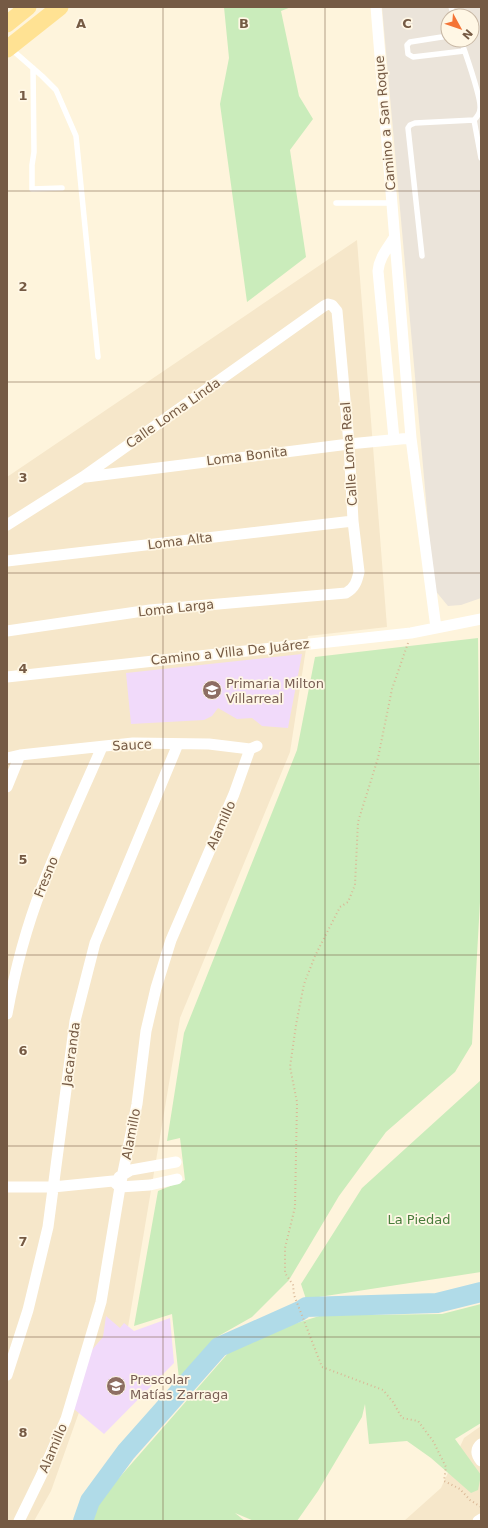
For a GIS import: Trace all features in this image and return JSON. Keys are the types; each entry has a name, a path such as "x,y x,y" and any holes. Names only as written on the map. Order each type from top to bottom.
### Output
{"main road":[{"path":"7,24 28,7"},
{"path":"8,48 60,7"}],"street":[{"name":"Camino a San Roque","path":"376,7 394,238 412,438 436,628"},
{"path":"394,238 381,258 378,271 394,439"},
{"name":"Calle Loma Linda","path":"7,525 83,477 324,306 332,305 337,311"},
{"name":"Calle Loma Real","path":"337,311 349,444 353,520 359,572 355,585 346,593"},
{"name":"Loma Bonita","path":"83,477 349,444 412,438"},
{"name":"Loma Alta","path":"7,561 353,520"},
{"name":"Loma Larga","path":"7,631 150,610 346,593"},
{"name":"Camino a Villa De Juárez","path":"7,677 411,632 481,619"},
{"name":"Sauce","path":"7,758 20,755 133,743 209,744 253,748"},
{"name":"Jacaranda","path":"7,1376 31,1295 48,1227 75,1021 95,943 178,744"},
{"name":"Fresno","path":"7,1014 24,938 41,887 102,747"},
{"name":"Alamillo","path":"19,1521 66,1419 101,1302 116,1184 123,1174 137,1104 146,1031 156,988 170,940 253,748"},
{"path":"7,787 20,755"},
{"path":"123,1174 131,1170 176,1162"},
{"path":"7,1187 116,1184 150,1185 177,1179"},
{"path":"480,1460 476,1453 481,1444"}],"lane":[{"path":"440,37 410,42 407,45 408,54 413,57 464,51"},
{"path":"8,48 33,68 56,90 76,136 98,357"},
{"path":"463,48 481,108 474,120 481,158"},
{"path":"33,68 34,152 32,165 32,189 62,188"},
{"path":"422,256 408,128 414,123 474,120"},
{"path":"336,203 392,203"}],"path":[{"path":"411,632 392,689 378,758 358,822 355,885 348,902 340,907 315,956 304,984 290,1067 297,1102 295,1208 285,1248 285,1273 293,1285 294,1294 322,1367 383,1390 393,1402 402,1418 418,1421 432,1441 446,1468 444,1481 460,1489 470,1500 481,1507"}],"shaded area":[{"path":"382,7 481,7 481,598 461,605 448,606 434,589"},
{"path":"357,240 387,627 308,636 290,752 180,1018 125,1345 93,1373 51,1491 34,1521 7,1521 7,477"},
{"name":"Primaria Milton Villarreal","path":"302,654 288,728 262,726 252,718 237,719 218,708 212,716 204,720 131,724 126,673"},
{"name":"Prescolar Matías Zarraga","path":"106,1316 120,1328 124,1323 134,1331 170,1318 174,1363 104,1434 74,1409 91,1351 103,1337"},
{"path":"481,1426 481,1521 404,1521 441,1488 464,1438"}],"green space":[{"path":"224,7 291,7 281,11 299,96 313,119 290,150 306,257 247,302 220,104 229,58"},
{"path":"478,638 481,884 472,1044 455,1072 386,1132 339,1196 289,1280 252,1317 215,1338 179,1379 172,1314 134,1326 158,1191 185,1180 180,1138 167,1141 184,1033 297,750 315,657"},
{"name":"La Piedad","path":"481,1080 481,1272 306,1299 301,1284 362,1188"},
{"path":"481,1304 481,1423 455,1439 481,1475 478,1490 471,1493 431,1458 407,1441 369,1444 365,1404 362,1417 318,1491 297,1521 254,1521 235,1513 245,1521 93,1521 98,1502 230,1351 284,1327 329,1313 363,1315 442,1314"}],"waterway":[{"path":"83,1521 90,1501 126,1452 219,1347 306,1307 437,1303 481,1292"}],"place":[{"name":"Primaria Milton Villarreal","path":"212,690"},
{"name":"Prescolar Matías Zarraga","path":"116,1386"}]}
